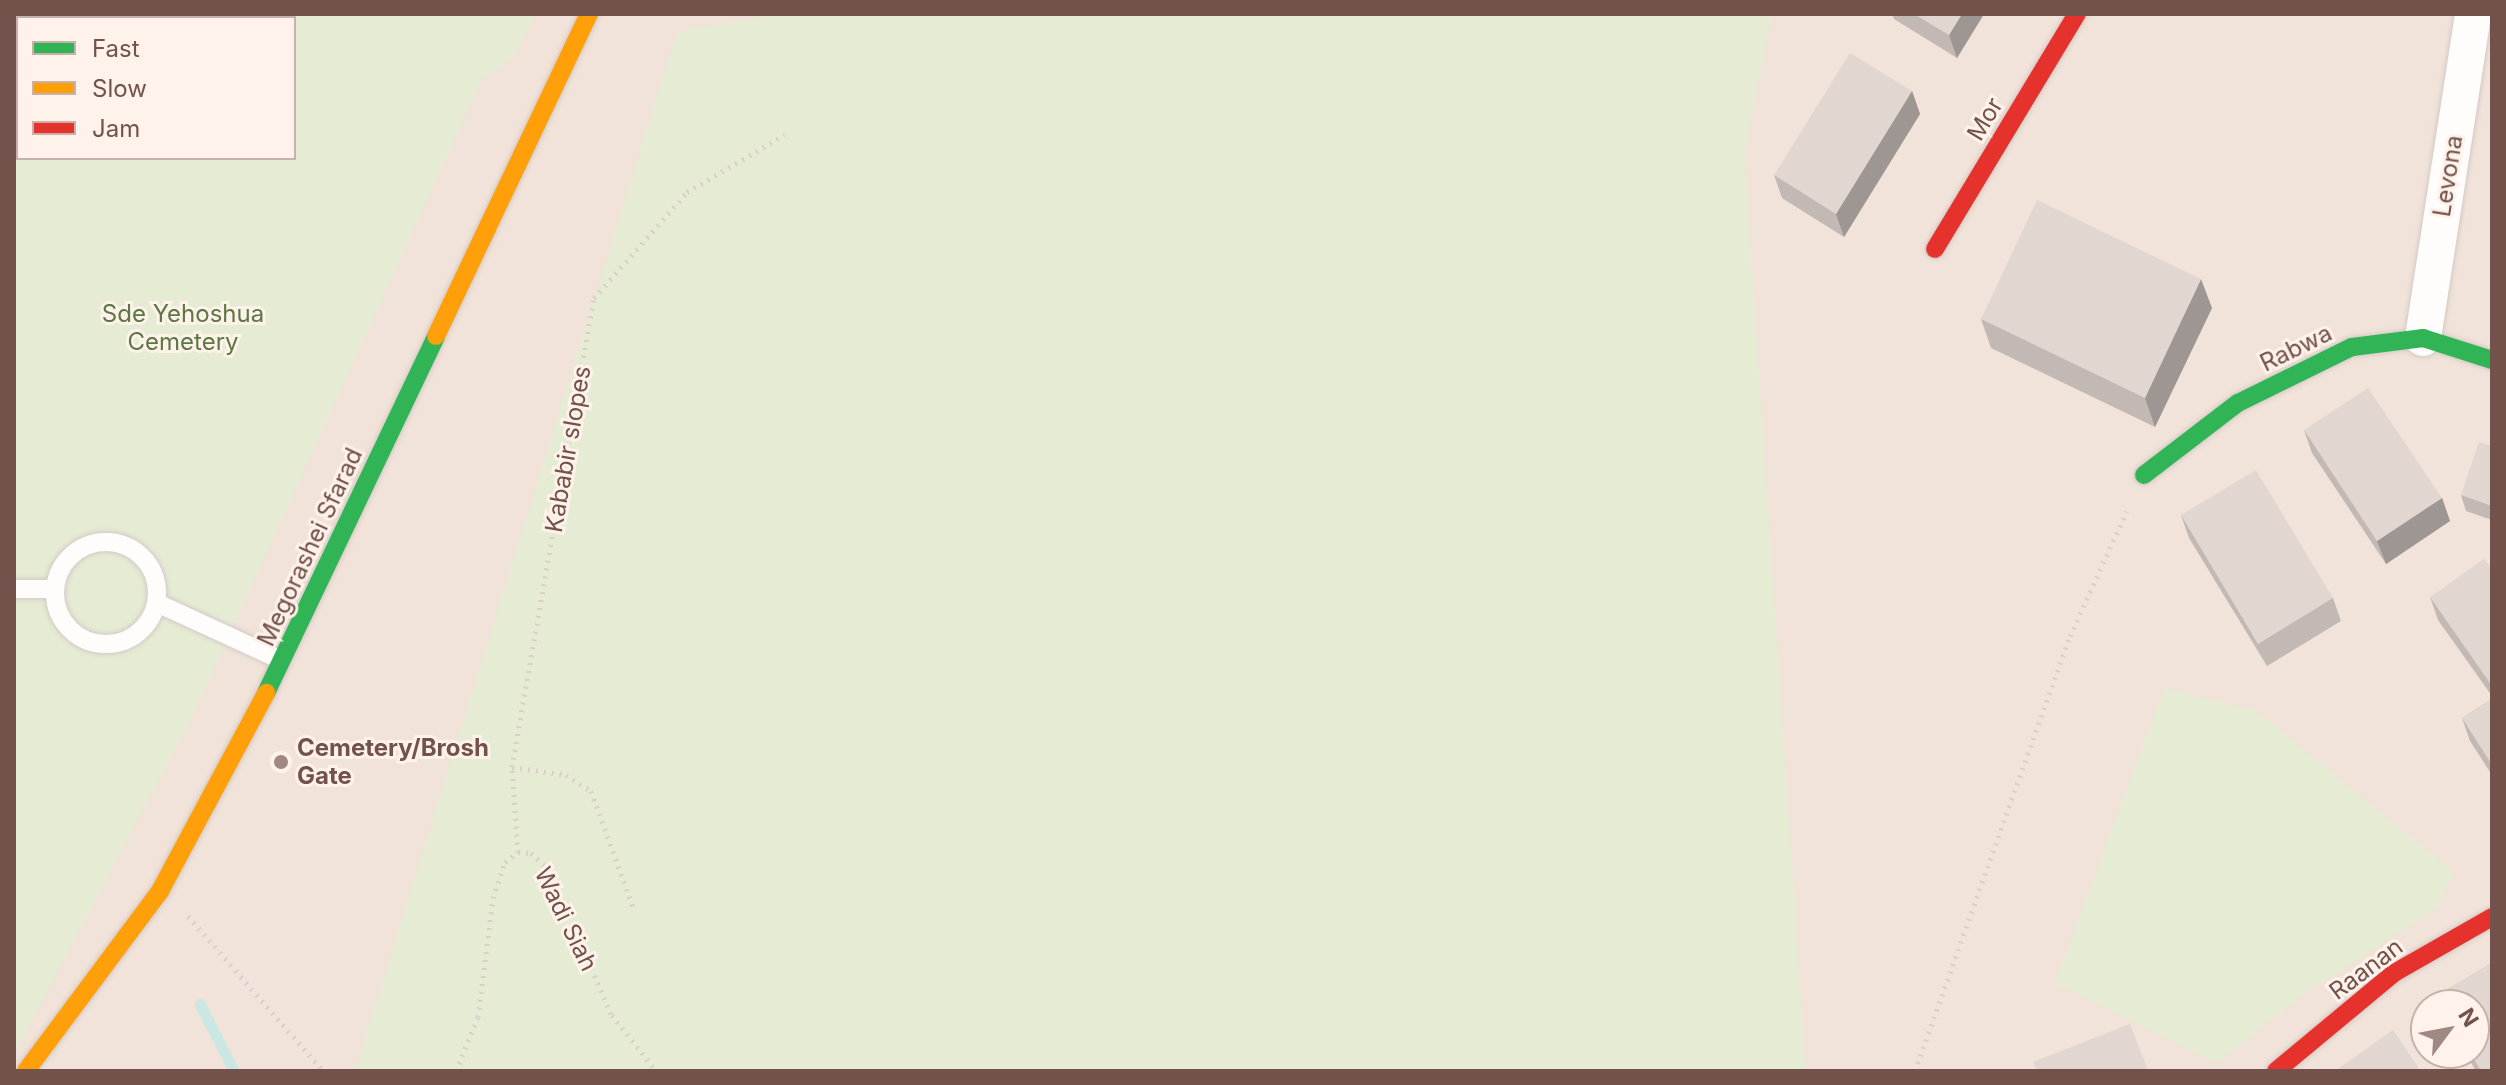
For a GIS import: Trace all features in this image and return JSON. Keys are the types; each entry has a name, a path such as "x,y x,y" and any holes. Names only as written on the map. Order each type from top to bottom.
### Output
{"street":[{"name":"Megorashei Sfarad","path":"26,1071 160,891 284,661 589,14"},
{"name":"Mor","path":"1935,249 2077,14"},
{"name":"Levona","path":"2423,338 2473,14"},
{"name":"Rabwa","path":"2144,475 2238,403 2352,347 2423,338 2492,360"},
{"name":"Raanan","path":"2276,1071 2394,973 2492,917"}],"lane":[{"path":"90,543 120,543 135,549 154,573 157,603 142,630 129,639 99,644 71,631 56,605 58,574 76,550 90,543"},
{"path":"14,589 55,589"},
{"path":"157,603 284,661"}],"path":[{"name":"Kababir slopes","path":"518,852 512,767 594,298 687,192 784,135"},
{"path":"1915,1071 2070,636 2144,475"},
{"path":"512,767 566,775 591,791 634,910"},
{"name":"Wadi Siah","path":"456,1071 478,1017 493,898 505,862 518,852 531,853 545,866 612,1015 656,1071"},
{"path":"160,891 210,934 323,1071"}],"shaded area":[{"path":"14,14 2492,14 2492,1071 14,1071"}],"green space":[{"name":"Sde Yehoshua Cemetery","path":"14,14 536,14 515,55 481,81 195,711 14,1055"},
{"path":"775,14 1772,14 1744,151 1806,1071 355,1071 677,32"},
{"path":"2164,689 2255,710 2454,872 2437,908 2308,991 2216,1063 2055,983"}],"building":[{"path":"1914,14 1962,14 1949,35"},
{"path":"1850,53 1912,91 1836,214 1774,175"},
{"path":"2037,200 2201,279 2145,398 1981,319"},
{"path":"2368,388 2442,498 2377,541 2304,430"},
{"path":"2479,442 2492,446 2492,506 2461,495"},
{"path":"2256,470 2333,598 2258,644 2181,515"},
{"path":"2484,559 2492,569 2492,686 2430,597"},
{"path":"2492,699 2492,765 2462,718"},
{"path":"2492,963 2492,1071 2480,1069 2490,1069 2490,989 2448,989"},
{"path":"2130,1024 2148,1071 2037,1071 2033,1062"},
{"path":"2393,1030 2410,1055 2410,1069 2421,1071 2335,1071"}],"waterway":[{"path":"200,1004 234,1071"}],"traffic: fast":[{"path":"266,693 436,336"},
{"path":"2144,475 2238,403 2352,347 2423,338 2492,360"}],"traffic: slow":[{"path":"436,336 589,14"},
{"path":"26,1071 160,891 266,693"}],"traffic: jam":[{"path":"1935,249 2077,14"},
{"path":"2276,1071 2394,973 2492,917"}],"place":[{"name":"Cemetery/Brosh Gate","path":"281,762"}]}
